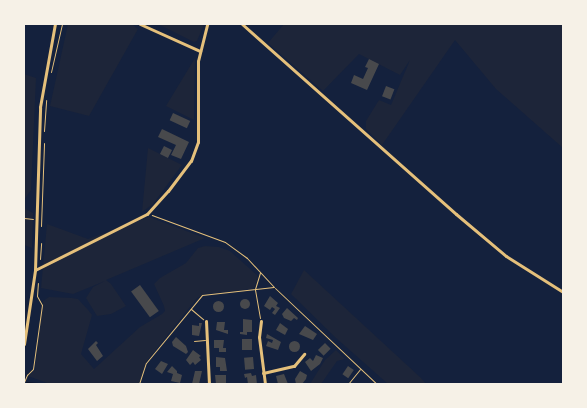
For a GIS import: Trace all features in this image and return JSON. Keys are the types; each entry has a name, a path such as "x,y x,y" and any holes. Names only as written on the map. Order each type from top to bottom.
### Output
{"street":[{"path":"24,344 37,269 40,107 55,24"},
{"path":"140,24 200,51"},
{"path":"37,269 147,214 168,191 197,149 200,51 207,24"},
{"path":"242,24 395,162 506,256 563,292"},
{"path":"206,321 205,340 209,384"},
{"path":"261,321 259,337 262,374 265,384"},
{"path":"262,374 294,366 304,354"}],"lane":[{"path":"194,341 205,340"}],"path":[{"path":"50,76 62,24"},
{"path":"41,233 46,94"},
{"path":"147,214 225,242 247,258 274,287 377,384"},
{"path":"24,218 37,218"},
{"path":"37,269 41,240"},
{"path":"260,272 255,289 261,321"},
{"path":"24,382 27,375 33,369 42,305 37,296 39,277"},
{"path":"139,384 146,363 202,295 274,287"},
{"path":"190,308 206,321"},
{"path":"348,384 360,368"}],"shaded area":[{"path":"68,24 132,24 138,29 89,116 50,106"},
{"path":"158,24 204,24 197,41 194,42"},
{"path":"284,24 563,24 563,148 496,89 455,40 382,145 366,129 366,121 379,100 391,105 410,60 400,75 359,54 323,91 268,43"},
{"path":"195,58 194,120 166,106"},
{"path":"24,74 36,78 31,190 24,200"},
{"path":"148,148 182,165 153,204 142,212"},
{"path":"24,208 33,213 32,248 24,245"},
{"path":"149,217 205,238 106,280 111,284 126,306 111,314 97,316 86,298 93,287 105,281 73,294 41,288 47,224 88,239"},
{"path":"205,246 219,247 230,251 258,276 255,286 252,289 205,294 197,298 146,362 139,384 50,384 28,376 35,370 43,301 49,297 78,299 92,315 81,354 94,369 140,327 165,311 154,284 160,278 186,263 198,248"},
{"path":"304,270 426,384 388,384 336,338 291,294"},
{"path":"336,350 345,359 337,361 321,384 310,384 325,360"}],"building":[{"path":"369,59 379,64 367,90 351,83 354,75 363,79 368,68 365,67"},
{"path":"386,86 394,89 390,99 382,96"},
{"path":"173,113 190,121 187,128 170,120"},
{"path":"162,129 189,142 181,159 171,155 176,145 158,137"},
{"path":"164,146 172,150 168,158 160,154"},
{"path":"140,285 159,311 150,317 131,291"},
{"path":"270,296 278,303 276,306 280,308 275,315 272,313 275,309 272,307 270,310 264,306"},
{"path":"243,299 247,299 250,304 247,309 243,309 240,306 240,302"},
{"path":"218,300 224,306 218,312 212,306"},
{"path":"287,308 298,318 297,320 294,318 291,321 284,318 282,314"},
{"path":"243,319 252,320 252,332 247,332 247,335 240,334 240,332 243,332"},
{"path":"217,322 225,322 224,330 228,330 228,334 216,330"},
{"path":"199,323 202,323 199,336 192,335 192,325 199,326"},
{"path":"280,323 288,329 285,335 276,330"},
{"path":"305,326 317,334 313,340 299,334"},
{"path":"267,334 281,342 278,350 266,346 268,341 272,343 273,340 266,338"},
{"path":"176,337 186,346 188,352 186,354 173,346 172,342"},
{"path":"242,339 252,339 252,350 242,350"},
{"path":"214,340 224,340 223,348 226,348 226,352 219,352 219,348 214,348"},
{"path":"96,341 98,343 96,345 103,356 97,361 88,349"},
{"path":"292,341 296,341 299,346 298,350 292,351 289,348 289,344"},
{"path":"325,343 331,349 324,356 318,350"},
{"path":"193,350 201,356 199,357 201,360 195,365 193,362 190,365 186,360"},
{"path":"316,355 323,358 320,364 311,371 305,362 310,358 313,361"},
{"path":"216,357 225,358 227,371 220,371 220,367 216,367"},
{"path":"253,357 254,369 245,370 244,358"},
{"path":"161,361 168,364 162,374 155,369"},
{"path":"172,366 177,373 182,375 180,383 171,381 173,374 167,372"},
{"path":"348,366 354,370 348,378 342,374"},
{"path":"195,371 202,371 199,384 192,384"},
{"path":"300,371 307,375 306,379 302,384 296,384 295,379"},
{"path":"251,373 252,376 256,375 257,384 248,384 247,377 245,378 244,374"},
{"path":"284,374 288,384 278,384 276,376"},
{"path":"215,375 226,375 226,383 216,384"}],"waterway":[{"path":"27,383 38,384"}]}
